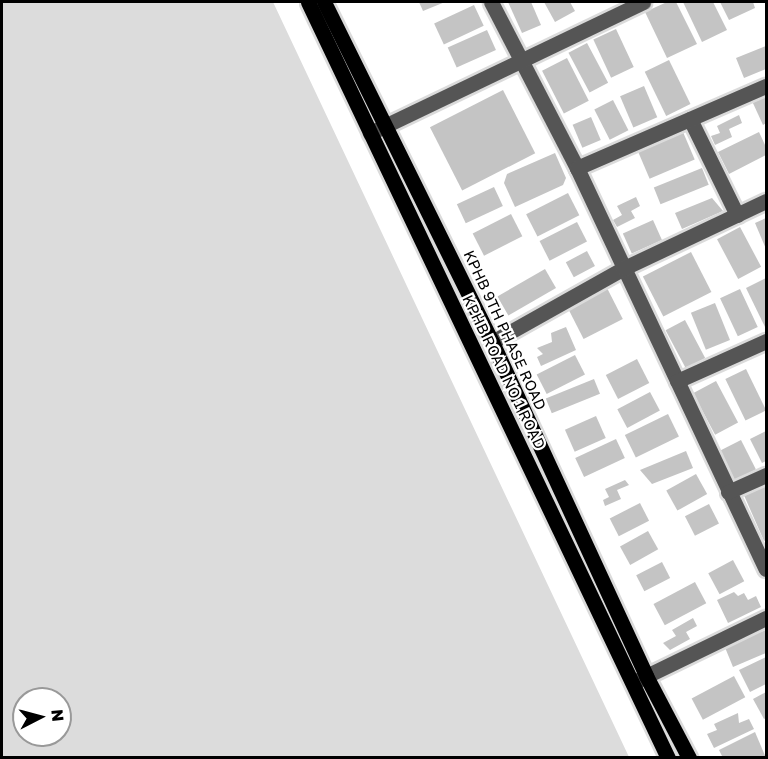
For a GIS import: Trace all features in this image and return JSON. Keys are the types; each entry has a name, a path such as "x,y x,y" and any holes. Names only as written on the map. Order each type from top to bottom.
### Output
{"main road":[{"name":"KPHB 9TH PHASE ROAD","path":"317,3 386,125 492,342 640,679"},
{"name":"KPHB ROAD NO 1 ROAD","path":"317,3 370,133 640,679 689,758"},
{"name":"KPHB ROAD NO 1 ROAD","path":"640,679 668,758"}],"street":[{"path":"491,2 577,168 766,569"},
{"path":"370,133 643,2"},
{"path":"577,168 766,86"},
{"path":"690,119 737,215"},
{"path":"492,342 624,268 766,201"},
{"path":"677,381 766,341"},
{"path":"728,492 766,475"},
{"path":"640,679 766,618"}],"shaded area":[{"path":"2,2 273,2 629,757 2,757"}],"building":[{"path":"419,2 445,2 423,11"},
{"path":"508,2 531,2 541,25 522,33"},
{"path":"544,2 570,2 575,11 555,22"},
{"path":"667,2 676,2 697,44 667,58 645,12"},
{"path":"683,2 713,2 727,30 702,42"},
{"path":"720,2 753,2 755,8 729,20"},
{"path":"474,5 484,26 444,44 434,24"},
{"path":"616,29 634,67 611,78 593,40"},
{"path":"487,30 496,50 457,68 448,47"},
{"path":"587,43 608,83 590,93 568,53"},
{"path":"766,46 766,69 744,78 736,58"},
{"path":"567,58 589,101 564,113 542,71"},
{"path":"669,60 690,104 666,116 645,72"},
{"path":"644,86 657,117 633,127 620,96"},
{"path":"503,90 535,153 462,190 430,127"},
{"path":"766,94 766,123 763,125 752,101"},
{"path":"613,100 628,130 610,140 594,110"},
{"path":"739,115 742,123 729,129 732,137 715,145 711,136 720,133 717,126"},
{"path":"591,117 601,140 582,148 573,125"},
{"path":"683,132 695,160 650,179 638,151"},
{"path":"759,132 766,147 766,155 729,174 718,152"},
{"path":"555,153 566,178 563,185 515,207 504,183 507,174"},
{"path":"702,168 709,185 661,204 654,187"},
{"path":"494,187 503,206 466,223 457,204"},
{"path":"568,193 579,215 537,237 526,214"},
{"path":"636,197 640,206 631,211 635,218 617,227 613,220 622,215 617,206"},
{"path":"712,198 723,211 682,229 675,213"},
{"path":"511,214 522,236 484,256 473,234"},
{"path":"766,218 766,249 755,223"},
{"path":"653,220 662,240 632,254 623,233"},
{"path":"577,222 587,242 550,261 540,241"},
{"path":"740,227 761,267 738,279 717,239"},
{"path":"587,251 595,266 574,277 566,262"},
{"path":"691,252 711,292 663,317 643,277"},
{"path":"545,269 556,288 508,316 497,296"},
{"path":"766,278 766,329 746,288"},
{"path":"606,286 623,319 584,339 567,306"},
{"path":"740,289 758,327 738,336 720,298"},
{"path":"715,303 730,340 706,350 691,313"},
{"path":"685,320 705,358 686,368 666,330"},
{"path":"566,327 576,350 541,366 537,357 543,354 537,348 552,342 551,333"},
{"path":"575,355 585,375 547,394 537,375"},
{"path":"637,359 649,383 618,399 606,375"},
{"path":"746,369 766,410 745,420 725,379"},
{"path":"594,379 600,394 552,413 546,398"},
{"path":"716,381 738,422 715,435 693,393"},
{"path":"650,392 660,411 627,428 617,409"},
{"path":"668,414 679,436 636,458 625,435"},
{"path":"596,416 606,438 575,452 565,430"},
{"path":"766,431 766,461 762,463 750,439"},
{"path":"616,439 625,458 584,477 575,458"},
{"path":"741,440 756,469 733,481 718,452"},
{"path":"686,451 693,468 652,484 640,470"},
{"path":"696,474 707,494 677,511 666,490"},
{"path":"625,480 629,485 617,490 621,499 605,506 603,500 609,497 605,489"},
{"path":"766,484 766,540 764,541 743,493"},
{"path":"640,503 649,521 619,536 610,518"},
{"path":"709,504 719,524 695,536 685,516"},
{"path":"648,531 658,549 630,565 620,547"},
{"path":"733,560 744,581 720,594 708,573"},
{"path":"662,562 670,578 644,591 636,575"},
{"path":"695,582 706,603 665,625 654,604"},
{"path":"734,592 738,596 744,593 748,600 756,596 761,607 728,623 717,600"},
{"path":"693,618 697,626 686,632 690,639 670,650 663,643 676,636 672,630"},
{"path":"766,630 766,653 733,667 724,645"},
{"path":"766,657 766,684 750,692 739,670"},
{"path":"734,676 745,697 703,720 692,699"},
{"path":"766,692 766,718 764,719 753,699"},
{"path":"738,713 739,723 749,719 754,729 714,748 707,734 717,730 714,724"},
{"path":"755,732 766,758 723,758 719,750"}]}
